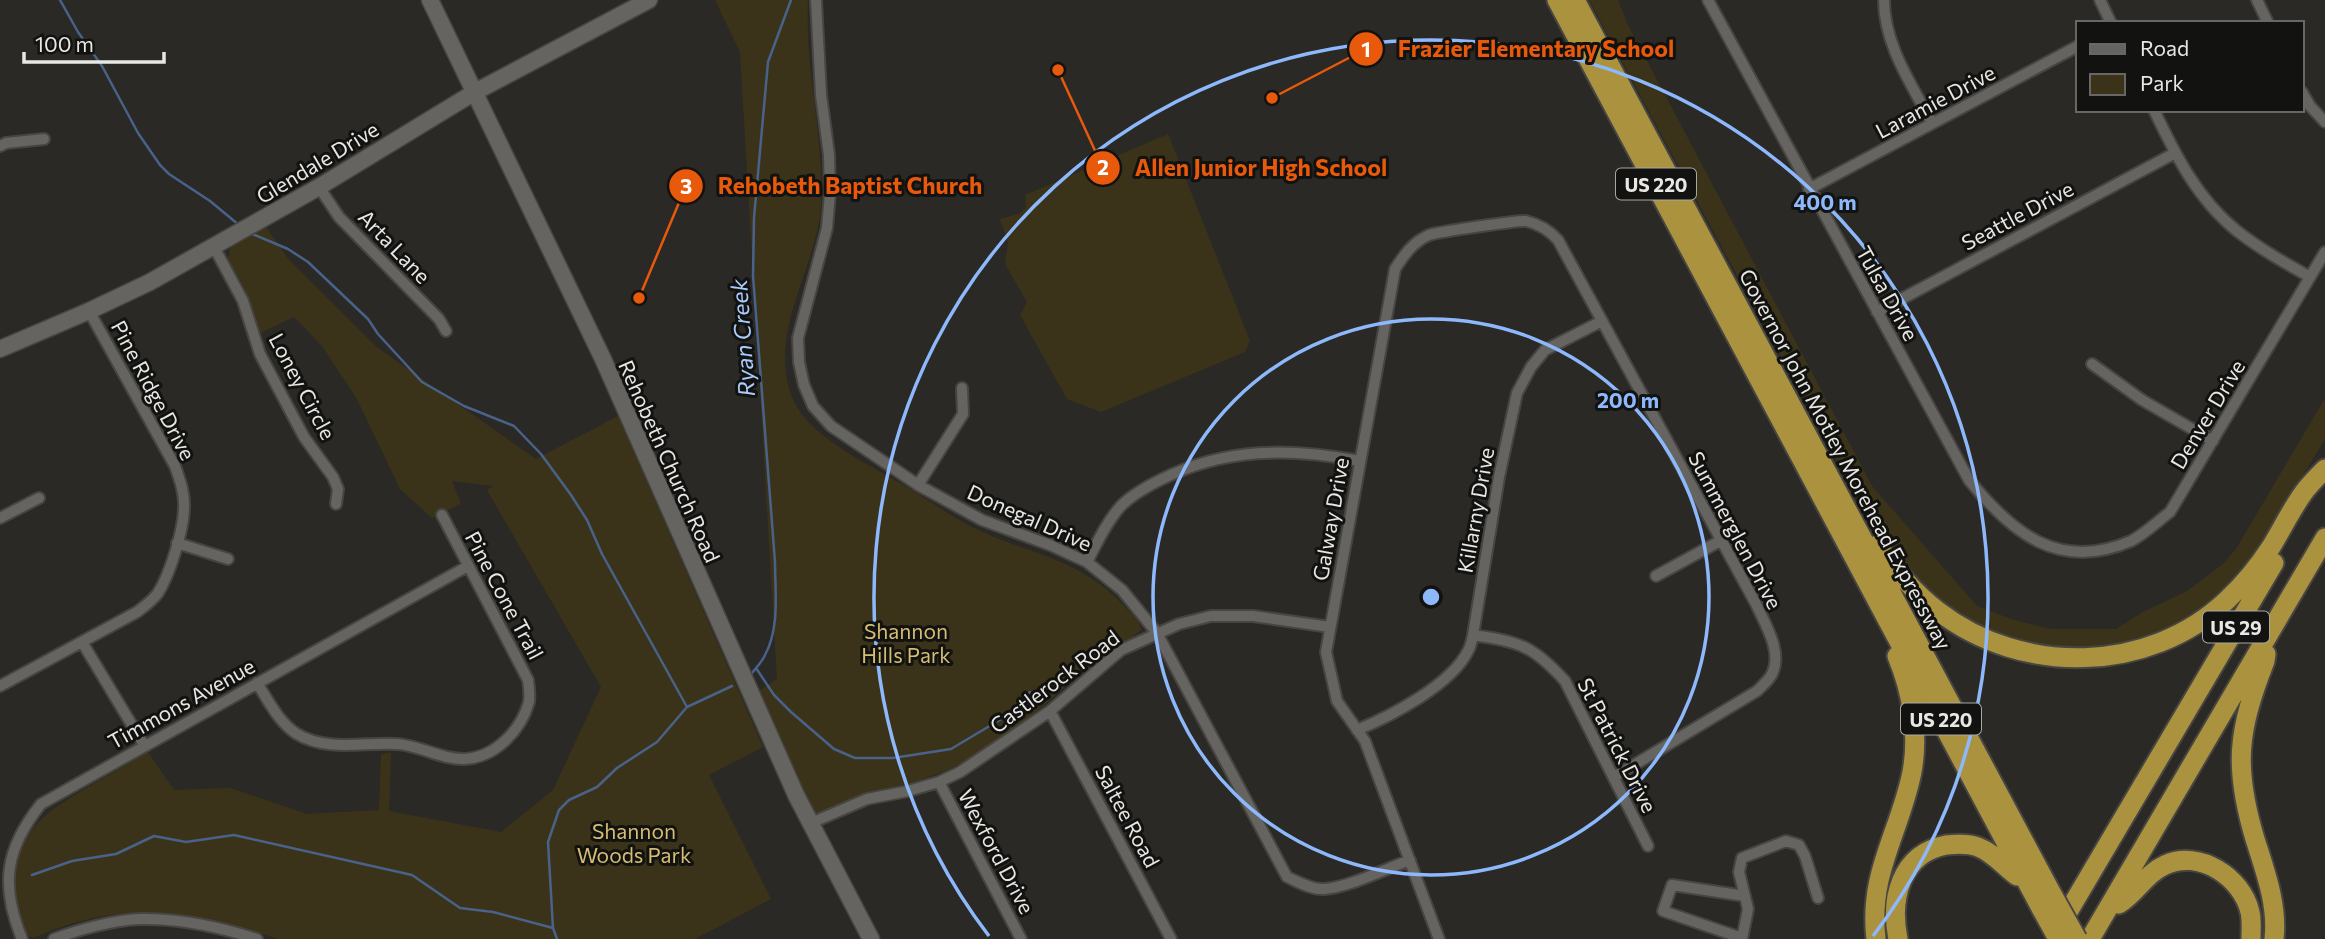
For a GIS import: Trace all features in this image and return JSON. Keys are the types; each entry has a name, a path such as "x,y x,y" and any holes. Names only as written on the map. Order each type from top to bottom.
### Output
{"highway":[{"name":"Governor John Motley Morehead Expressway","path":"1557,0 2028,883 2077,939"},
{"name":"Governor John Motley Morehead Expressway","path":"1575,0 1856,525 2048,903 2058,939"},
{"path":"1856,525 1873,540 1909,585 1924,599 1939,612 1974,633 1994,643 2033,654 2095,658 2153,645 2174,636 2212,613 2256,570 2304,492 2325,469"},
{"name":"US 29","path":"2052,939 2325,476"},
{"name":"US 29","path":"2090,939 2325,538"},
{"path":"1853,555 1901,667 1915,736 1912,773 1880,872 1874,915 1876,939"},
{"path":"2266,639 2266,661 2244,720 2240,748 2244,799 2273,902 2274,939"},
{"path":"1898,939 1894,905 1898,886 1915,859 1935,847 1957,843 1978,847 2000,860 2010,872 2028,883"},
{"path":"2106,912 2125,900 2148,874 2167,864 2187,860 2222,871 2241,890 2250,912 2251,939"}],"street":[{"name":"Rehobeth Church Road","path":"430,0 603,359 796,795 871,939"},
{"name":"Glendale Drive","path":"0,349 89,311 214,247 319,187 474,92 649,0"},
{"name":"Donegal Drive","path":"816,0 830,192 827,228 798,338 804,385 813,406 831,426 918,485 982,520 1087,562 1122,590 1157,633 1287,877 1322,889 1410,860"},
{"name":"Tulsa Drive","path":"1708,0 1969,480 1994,511 2033,539 2057,549 2084,551"},
{"path":"1884,0 1885,19 1894,50 1933,123"},
{"path":"2100,0 2110,21"},
{"path":"2257,0 2267,21"},
{"name":"Laramie Drive","path":"1809,189 2076,47"},
{"path":"2304,95 2325,122"},
{"path":"2155,112 2175,153 2200,192 2235,229 2262,249 2310,277"},
{"path":"0,146 44,139"},
{"name":"Seattle Drive","path":"1877,312 2175,153"},
{"name":"Arta Lane","path":"319,187 339,217 439,318 446,331"},
{"name":"Galway Drive","path":"1439,939 1365,741 1337,701 1326,652 1330,627 1395,269 1407,250 1430,235 1523,220 1542,226 1558,240"},
{"name":"Summerglen Drive","path":"1558,240 1756,604 1769,632 1777,659 1771,675 1757,691 1614,778"},
{"name":"Loney Circle","path":"214,247 243,301 260,354 304,437 333,477 338,489 336,504"},
{"name":"Denver Drive","path":"2084,551 2109,548 2133,540 2170,512 2325,252"},
{"name":"Pine Ridge Drive","path":"0,686 137,612 150,602 158,593 177,543 184,510 183,491 175,466 89,311"},
{"name":"Killarny Drive","path":"1357,730 1413,702 1452,672 1468,651 1517,393 1531,367 1545,350 1602,321"},
{"path":"2092,364 2143,400 2213,441"},
{"path":"918,485 962,414 962,388"},
{"path":"1087,562 1107,524 1122,505 1142,489 1180,470 1232,455 1275,451 1318,453 1360,461"},
{"path":"0,518 39,498"},
{"name":"Pine Cone Trail","path":"257,684 281,720 297,734 317,741 339,746 400,744 463,759 484,755 500,745 522,720 530,699 528,680 442,515"},
{"path":"1656,576 1720,541"},
{"path":"177,543 228,559"},
{"name":"Timmons Avenue","path":"22,939 8,899 7,877 11,854 24,826 41,804 468,566"},
{"name":"Castlerock Road","path":"811,823 867,799 908,791 939,782 960,772 1050,711 1121,650 1179,624 1211,616 1253,617 1330,627"},
{"name":"St Patrick Drive","path":"1473,635 1515,642 1531,649 1546,660 1565,681 1648,846"},
{"path":"82,642 144,745"},
{"name":"Saltee Road","path":"1050,711 1171,939"},
{"name":"Wexford Drive","path":"939,782 1021,939"},
{"path":"1745,895 1672,885 1662,911 1742,938 1748,909 1745,895 1739,872 1742,858 1786,841 1798,845 1805,856 1818,898"},
{"path":"54,939 99,926 138,919 229,930 256,939"}],"green space":[{"name":"Shannon Hills Park","path":"715,0 808,0 809,52 820,155 821,206 785,349 786,373 792,397 800,411 811,425 842,449 970,526 1053,559 1091,578 1132,614 1141,630 1096,660 1027,719 971,758 935,775 851,800 819,813 812,812 757,692 777,679 740,52"},
{"path":"1589,0 1618,0 1627,23 1872,486 1977,606 2014,620 2051,629 2116,629 2143,612 2187,591 2223,564 2236,549 2325,398 2325,439 2253,557 2229,588 2205,609 2172,629 2114,648 2051,650 1976,628 1918,586 1877,536"},
{"path":"1168,134 1250,341 1245,352 1101,412 1067,399 1020,315 1027,302 1005,264 1008,242 1000,219 1018,214 1026,208 1025,195"},
{"name":"Shannon Woods Park","path":"266,227 289,260 378,348 536,459 618,416 763,747 709,775 771,899 695,939 279,939 215,921 156,913 97,917 33,938 26,932 18,911 16,879 23,845 31,831 55,808 148,752 174,790 230,788 307,814 379,810 381,754 391,753 389,811 501,832 553,790 601,687 487,490 493,486 452,481 461,504 432,518 400,489 357,399 322,346 294,317 260,333 245,289 228,259 230,248"}],"waterway":[{"path":"60,0 102,66 138,133 160,165 239,225"},
{"name":"Ryan Creek","path":"752,673 770,644 776,597 753,276 754,218 768,62 791,0"},
{"path":"250,233 288,249 308,262 368,319 378,334 422,382 464,406 514,426 541,454 587,520 602,554 687,707"},
{"path":"756,668 774,695 791,712 834,749 855,758 893,758 951,749 1003,718 1030,692"},
{"name":"Ryan Creek","path":"557,939 553,928 548,842 559,810 569,800 597,787 617,768 657,742 687,707 732,686"},
{"path":"32,875 72,861 116,854 154,836 186,842 234,835 412,875 460,908 493,912 553,928"}],"place":[{"name":"Allen Junior High School","path":"1058,70"},
{"name":"Frazier Elementary School","path":"1272,98"},
{"name":"Rehobeth Baptist Church","path":"639,298"}]}
